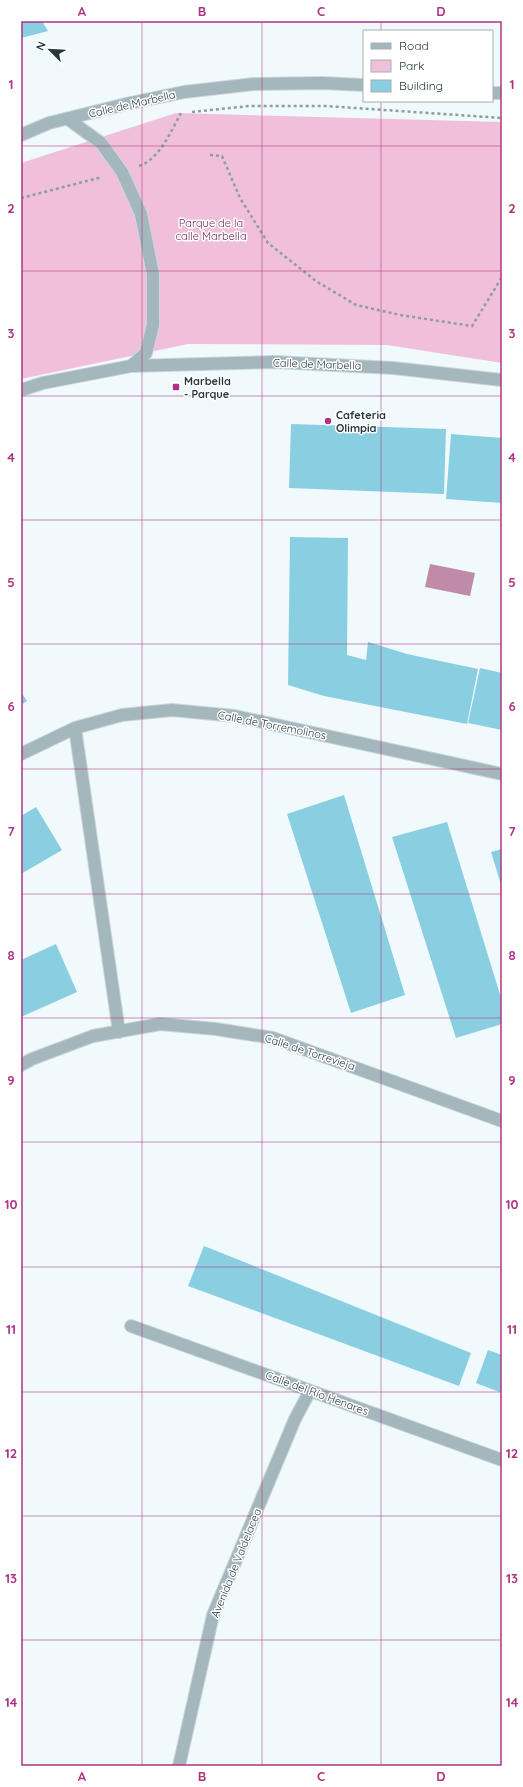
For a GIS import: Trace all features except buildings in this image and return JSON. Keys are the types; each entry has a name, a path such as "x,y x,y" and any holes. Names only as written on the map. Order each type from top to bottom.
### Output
{"street":[{"name":"Calle de Marbella","path":"21,135 49,123 126,104 184,92 254,84 322,83 363,85"},
{"name":"Calle de Marbella","path":"68,119 101,143 122,172 141,214 153,274 153,325 146,353 131,366"},
{"name":"Calle de Marbella","path":"23,387 131,366 275,362 393,368 502,380"},
{"name":"Calle de Torremolinos","path":"21,754 75,728 122,716 172,710 235,716 502,774"},
{"path":"75,728 119,1032"},
{"name":"Calle de Torrevieja","path":"21,1065 32,1059 93,1036 160,1024 216,1029 273,1038 502,1121"},
{"name":"Calle del Río Henares","path":"132,1326 502,1460"},
{"name":"Avenida de Valdelacea","path":"179,1766 213,1615 295,1419 310,1391"}],"path":[{"path":"21,198 122,172 145,164 154,156 164,143 181,113 249,106 326,106 502,118"},
{"path":"210,155 222,156 240,198 268,243 316,281 356,305 400,315 472,326 502,277"}],"green space":[{"name":"Parque de la calle Marbella","path":"176,113 502,122 502,363 387,345 188,344 21,379 21,163"}],"shaded area":[{"path":"430,564 475,573 470,596 425,587"}],"place":[{"name":"Marbella - Parque","path":"176,387"},
{"name":"Cafeteria Olimpia","path":"328,421"}]}
